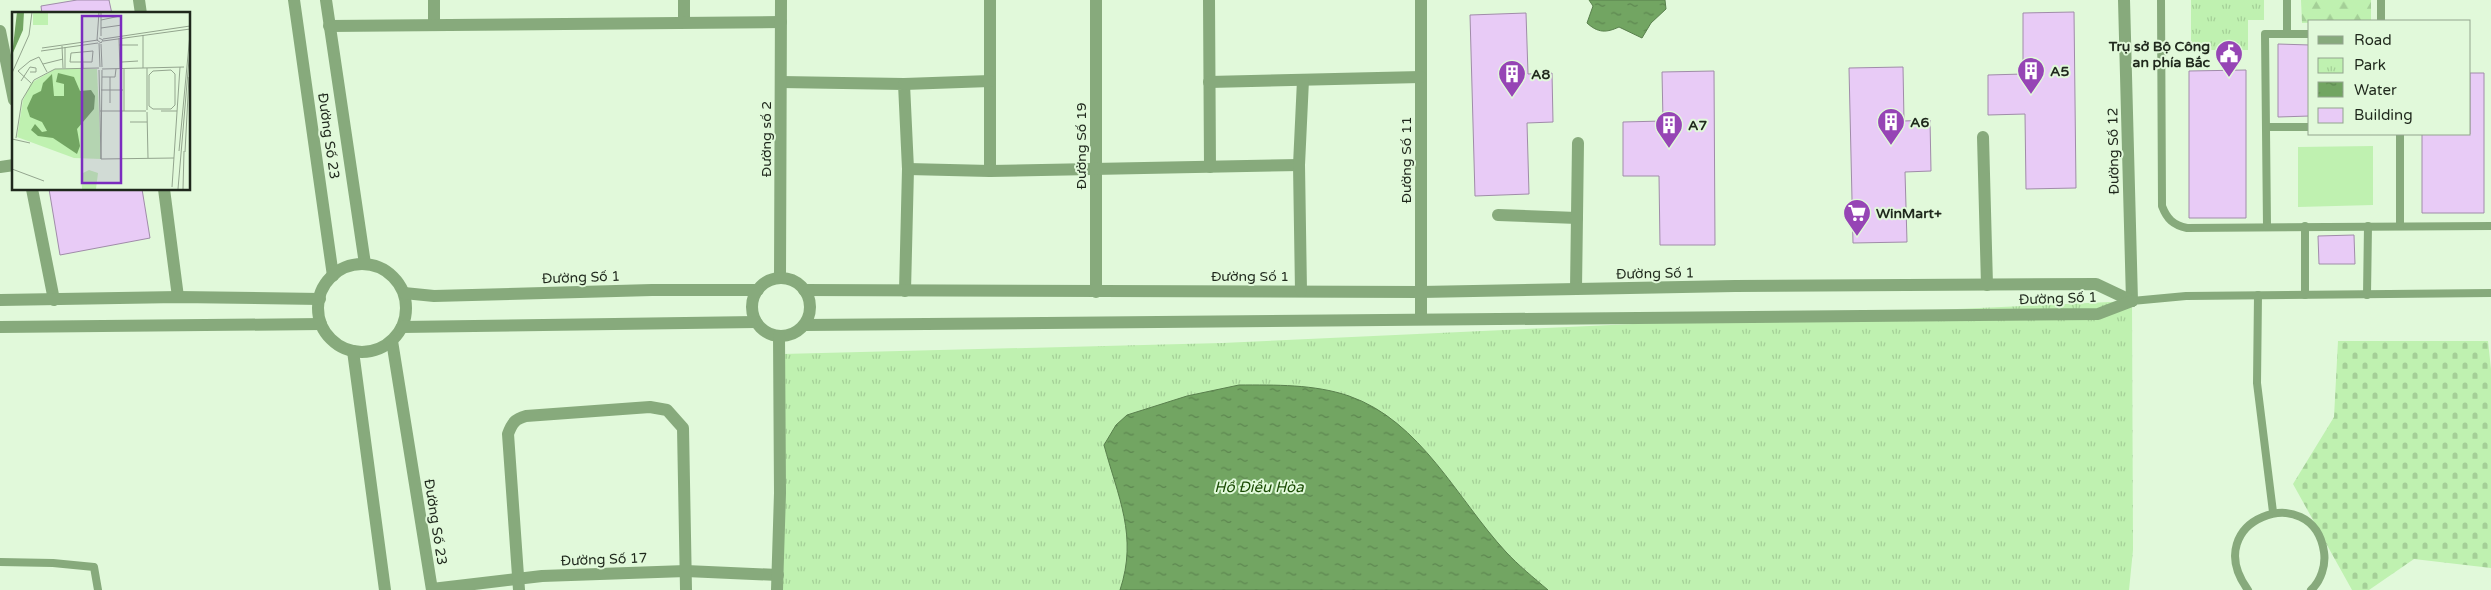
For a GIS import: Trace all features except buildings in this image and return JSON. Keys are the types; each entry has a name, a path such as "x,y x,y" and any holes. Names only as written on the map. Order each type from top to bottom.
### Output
{"street":[{"name":"Đường Số 23","path":"294,0 333,276"},
{"name":"Đường Số 23","path":"326,0 364,264"},
{"path":"434,0 434,24"},
{"path":"684,0 684,22"},
{"name":"Đường số 2","path":"780,278 781,0"},
{"path":"990,0 990,171"},
{"name":"Đường Số 19","path":"1096,0 1096,292"},
{"path":"1209,0 1210,167"},
{"name":"Đường Số 11","path":"1420,0 1421,319"},
{"name":"Đường Số 12","path":"2124,0 2132,301"},
{"path":"329,26 781,22"},
{"path":"0,31 12,90"},
{"path":"1209,82 1420,78"},
{"path":"781,82 904,84 990,80"},
{"path":"1301,291 1299,165 1303,80"},
{"path":"904,84 908,169 904,291"},
{"path":"1983,137 1987,285"},
{"path":"1576,289 1578,143"},
{"path":"908,169 990,171 1299,165"},
{"path":"32,190 54,300"},
{"path":"164,190 178,297"},
{"path":"1498,215 1577,218"},
{"path":"364,264 381,268 395,279 404,293 406,310 402,327 392,341 378,350 360,353 344,349 330,338 321,324 318,306 322,289 333,276 348,267 364,264"},
{"path":"780,278 789,279 804,290 808,296 810,311 804,325 793,333 779,336 766,332 756,322 753,306 758,290 772,280 780,278"},
{"name":"Đường Số 1","path":"804,290 1420,292 2096,284 2132,301"},
{"name":"Đường Số 1","path":"404,293 434,296 652,290 758,290"},
{"path":"0,300 178,297 320,299"},
{"name":"Đường Số 1","path":"804,325 2098,314 2132,301"},
{"path":"402,327 756,322"},
{"path":"0,327 321,324"},
{"path":"778,590 780,493 779,336"},
{"name":"Đường Số 23","path":"392,341 432,589"},
{"path":"353,351 385,590"},
{"path":"518,584 508,434 511,424 517,419 526,416 650,407 667,410 683,428 686,590"},
{"name":"Đường Số 17","path":"432,589 686,571 778,575"}],"lane":[{"path":"2161,0 2162,206 2167,218 2176,225 2187,228 2491,226"},
{"path":"2287,0 2287,34"},
{"path":"2381,0 2381,20"},
{"path":"2267,226 2265,34 2308,34"},
{"path":"2266,127 2308,127"},
{"path":"2400,135 2400,226"},
{"path":"2305,226 2305,295"},
{"path":"2368,226 2368,295"},
{"path":"2132,301 2186,296 2491,293"},
{"path":"2258,295 2257,382 2274,512"},
{"path":"2248,590 2239,578 2235,565 2235,550 2239,536 2248,525 2260,517 2274,512 2289,513 2303,519 2315,529 2322,543 2325,558 2322,573 2311,590"},
{"path":"0,562 53,563 94,567 98,590"}],"green space":[{"path":"2191,0 2264,0 2264,20 2248,20 2248,50 2191,50"},
{"path":"2301,0 2371,0 2371,20 2308,20 2308,23 2302,23"},
{"path":"2373,146 2373,205 2298,207 2298,147"},
{"path":"2132,301 2133,550 2129,590 778,590 782,354 1222,343"},
{"path":"2338,341 2488,341 2491,369 2491,568 2414,559 2369,590 2352,590 2293,484 2334,417"}],"water":[{"path":"1589,0 1665,0 1666,9 1651,23 1642,38 1619,27 1602,31 1595,29 1587,23 1593,6"},
{"name":"Hồ Điều Hòa","path":"1239,385 1294,386 1336,392 1374,408 1397,423 1436,464 1506,552 1548,590 1120,590 1125,570 1127,534 1120,499 1104,445 1116,425 1127,415 1187,396"}],"place":[{"name":"Trụ sở Bộ Công an phía Bắc","path":"2229,78"},
{"name":"A5","path":"2031,95"},
{"name":"A8","path":"1512,98"},
{"name":"A6","path":"1891,146"},
{"name":"A7","path":"1669,149"},
{"name":"WinMart+","path":"1857,237"}]}
